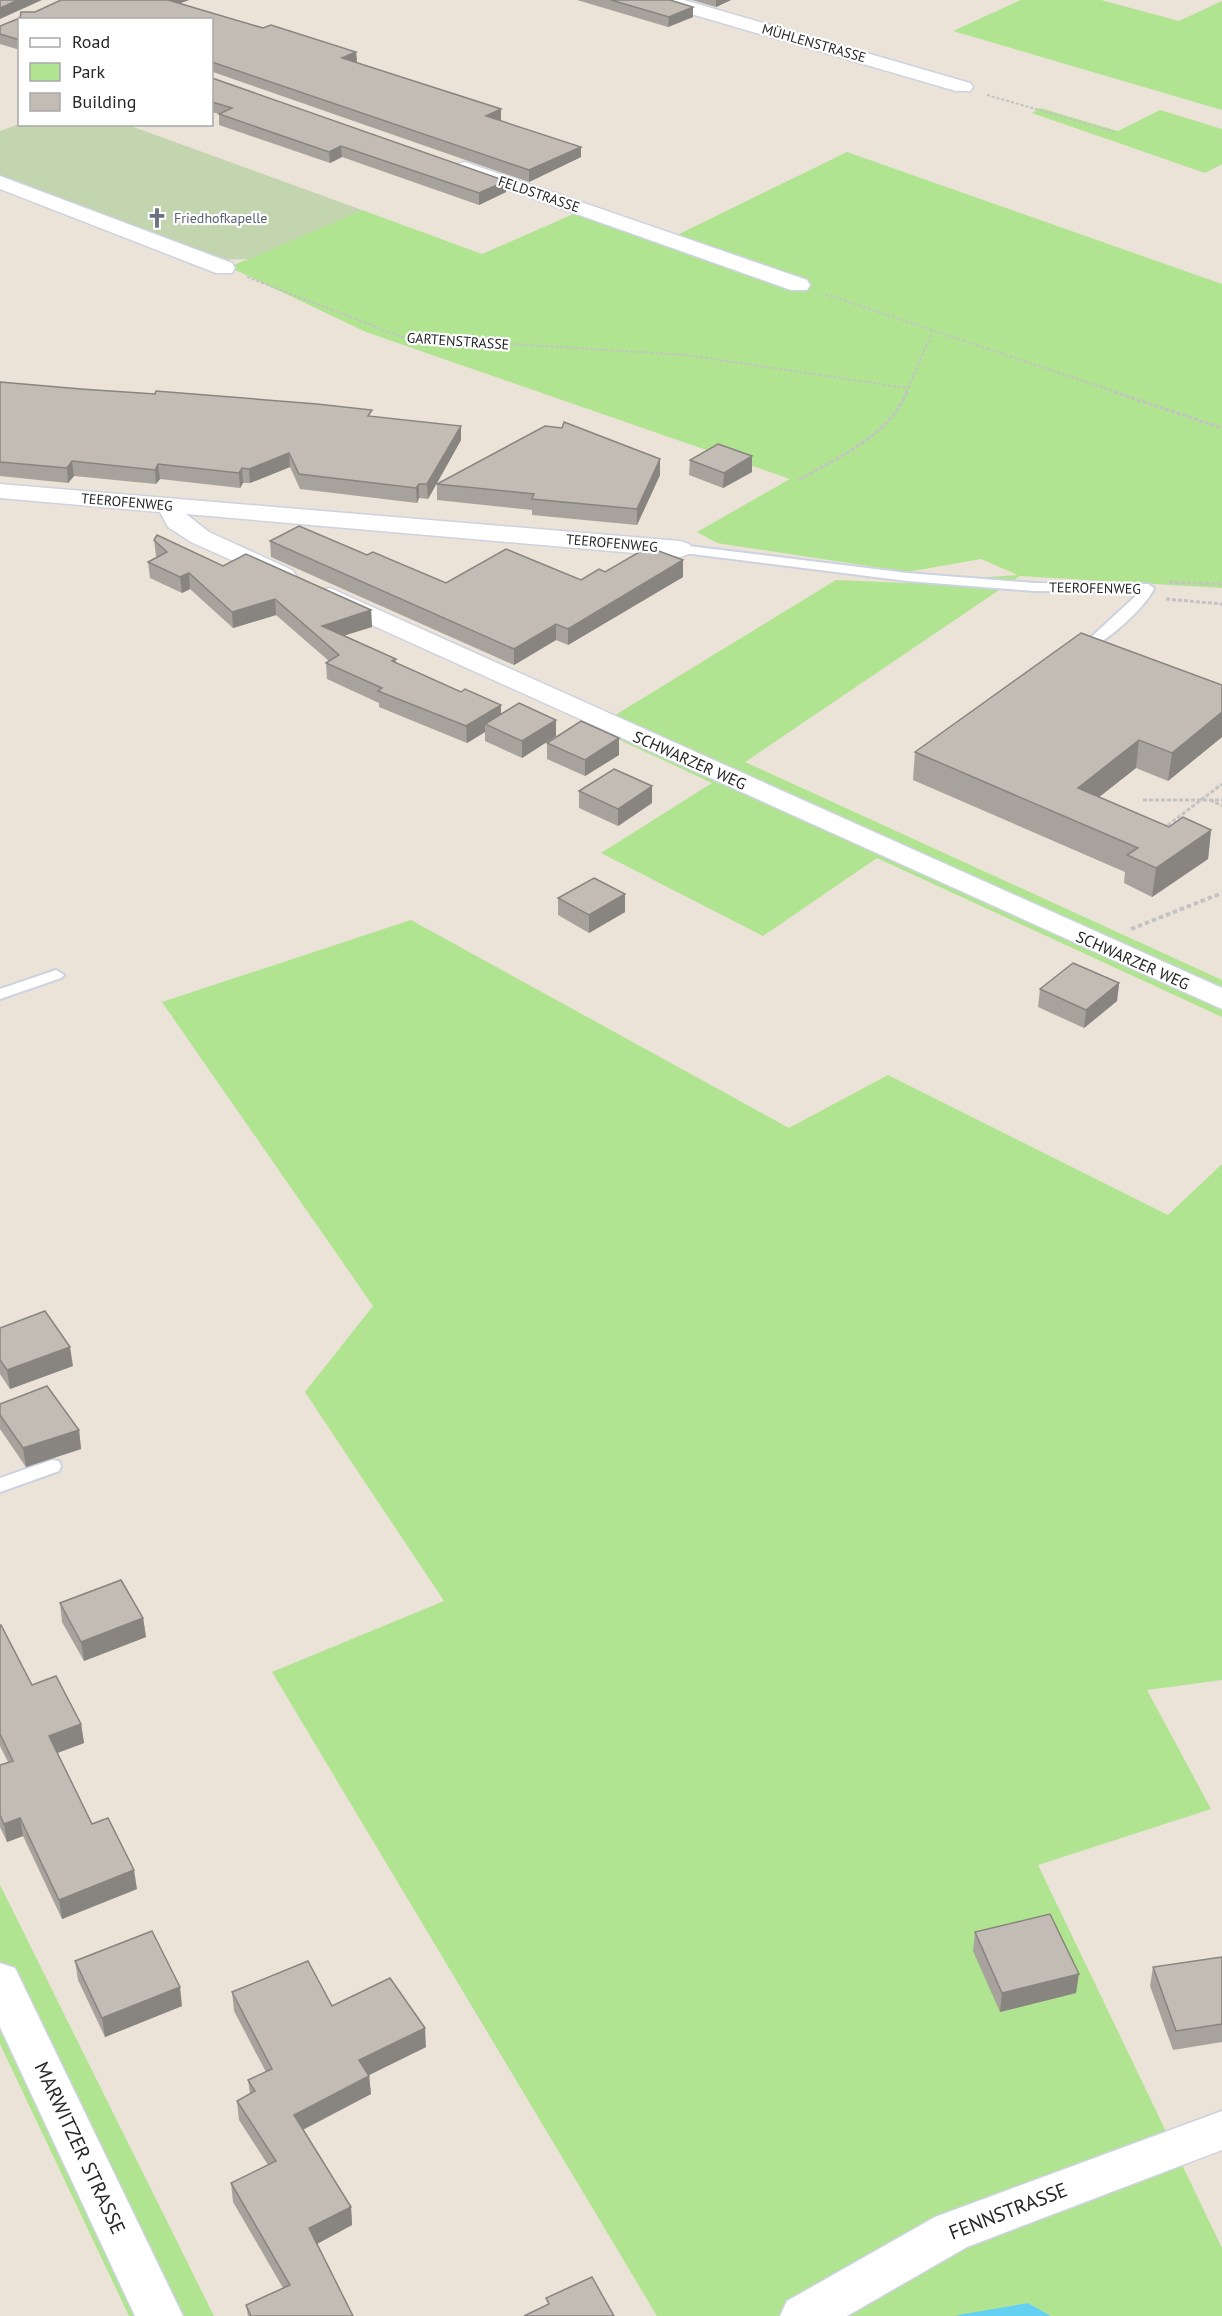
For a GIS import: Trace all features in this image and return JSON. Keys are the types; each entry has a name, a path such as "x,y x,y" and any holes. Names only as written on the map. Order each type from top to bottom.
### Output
{"street":[{"name":"MÜHLENSTRASSE","path":"664,0 963,87"},
{"name":"FELDSTRASSE","path":"449,162 799,285"},
{"path":"0,182 224,268"},
{"name":"TEEROFENWEG","path":"0,491 680,549"},
{"name":"SCHWARZER WEG","path":"170,506 177,522 200,537 1222,1000"},
{"name":"MARWITZER STRASSE","path":"0,1981 159,2316"},
{"name":"FENNSTRASSE","path":"804,2316 951,2232 1222,2130"}],"lane":[{"name":"TEEROFENWEG","path":"680,549 907,577 1146,593"},
{"path":"1062,654 1094,642 1146,593"},
{"path":"0,994 56,975"},
{"path":"0,1485 52,1466"}],"path":[{"path":"963,87 1038,112 1115,132"},
{"name":"GARTENSTRASSE","path":"224,268 402,337 686,355 907,388"},
{"path":"799,285 932,332 1222,428"},
{"path":"799,480 865,442 901,406 932,332"},
{"name":"TEEROFENWEG","path":"1146,593 1173,581 1222,584"},
{"path":"1146,593 1222,604"},
{"path":"1160,833 1167,825 1206,799 1222,784"},
{"path":"1206,799 1222,806"},
{"path":"1143,800 1222,800"},
{"path":"1095,943 1222,893"}],"green space":[{"path":"1021,0 1101,0 1179,21 1222,1 1222,110 953,31"},
{"path":"1040,108 1118,131 1160,110 1222,129 1222,164 1205,173 1032,113"},
{"path":"18,124 131,126 362,210 250,259 217,260 0,177 0,131"},
{"path":"847,152 1222,284 1222,588 1020,576 745,762 1222,980 1222,1017 877,858 763,936 601,853 712,783 594,728 836,580 906,583 1018,575 981,559 907,572 717,543 697,532 790,479 366,332 229,267 362,210 482,254 585,209 671,238"},
{"path":"411,920 789,1128 888,1075 1168,1215 1222,1164 1222,1680 1147,1690 1211,1809 1038,1865 1222,2248 1222,2316 1051,2316 1028,2303 956,2316 657,2316 272,1672 444,1601 305,1392 373,1306 162,1002"},
{"path":"0,1885 214,2316 129,2316 0,2044"}],"water":[{"path":"1028,2303 1051,2316 956,2316 958,2315"}],"building":[{"path":"0,0 18,0 0,8"},
{"path":"61,0 168,0 263,28 271,25 356,52 342,58 501,109 486,116 581,147 529,170 213,62 213,18 20,18 21,12 35,12"},
{"path":"611,0 670,0 693,7 669,17"},
{"path":"18,19 18,39 0,34 0,26"},
{"path":"213,78 506,181 479,193 341,146 329,152 219,114 232,108 213,102"},
{"path":"0,382 155,394 156,391 317,404 372,410 368,416 461,426 427,484 419,484 416,488 299,474 289,453 249,469 242,468 239,473 158,464 155,470 72,461 67,468 0,462"},
{"path":"564,422 660,459 637,509 532,499 534,494 437,484 545,426 562,428"},
{"path":"718,444 752,456 724,473 690,460"},
{"path":"299,526 367,555 373,552 446,583 506,549 581,580 599,569 605,572 648,547 683,560 568,629 556,624 514,649 270,541"},
{"path":"157,535 223,566 246,554 371,610 322,626 396,659 392,661 461,692 465,689 501,705 466,726 378,691 382,688 326,663 339,655 275,599 232,612 189,573 180,577 148,562 167,552 154,540"},
{"path":"1081,633 1222,685 1222,712 1172,753 1139,740 1078,788 1169,827 1183,817 1211,830 1156,868 1127,855 1138,848 915,752"},
{"path":"519,703 556,720 522,741 485,724"},
{"path":"581,721 619,738 585,760 547,743"},
{"path":"614,769 652,786 618,809 579,791"},
{"path":"594,878 625,894 589,915 558,898"},
{"path":"1073,963 1119,983 1086,1010 1040,989"},
{"path":"45,1311 70,1347 7,1370 0,1360 0,1328"},
{"path":"47,1386 79,1430 23,1448 0,1415 0,1404"},
{"path":"121,1580 143,1618 81,1642 60,1603"},
{"path":"0,1625 32,1685 56,1676 81,1724 49,1736 92,1824 108,1818 134,1870 59,1900 20,1818 4,1824 0,1815 0,1765 13,1761 0,1734"},
{"path":"1050,1914 1079,1974 1002,1993 975,1932"},
{"path":"152,1931 180,1987 102,2018 75,1961"},
{"path":"1222,1957 1222,2024 1176,2031 1153,1967"},
{"path":"308,1961 332,2006 390,1978 425,2028 359,2060 369,2076 294,2115 351,2207 309,2228 353,2316 251,2316 246,2305 290,2285 231,2183 276,2161 237,2101 255,2091 248,2080 272,2069 232,1992"},
{"path":"592,2277 614,2316 524,2316 549,2304 546,2298"}],"place":[{"name":"Friedhofkapelle","path":"157,218"}]}
